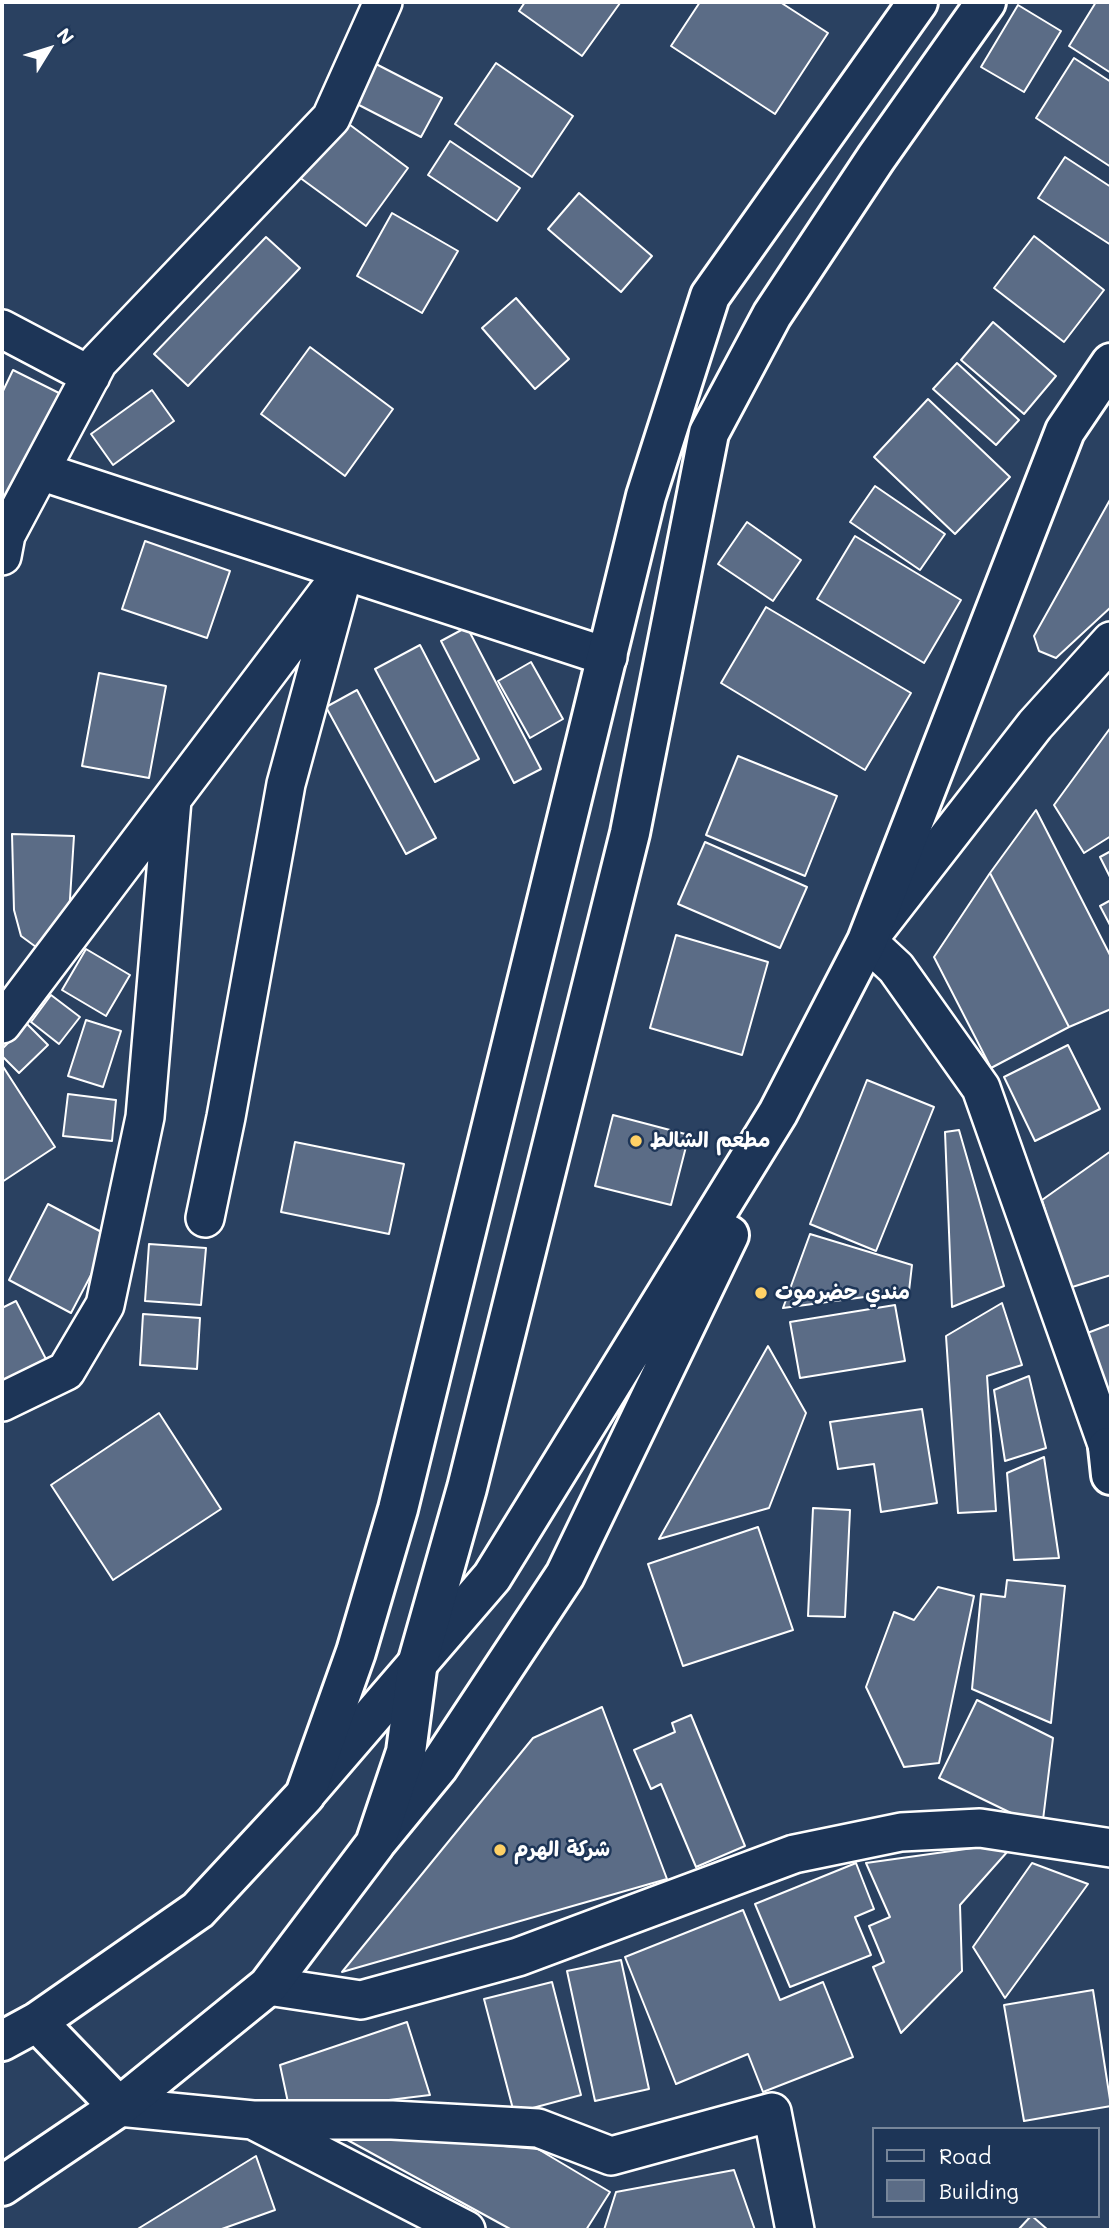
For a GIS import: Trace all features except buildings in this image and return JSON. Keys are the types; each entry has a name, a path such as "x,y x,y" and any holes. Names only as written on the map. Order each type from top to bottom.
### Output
{"main road":[{"path":"305,1795 356,1652 398,1509 646,496 710,296 918,2"},
{"path":"375,1844 406,1752 418,1661 467,1488 630,833 709,433 772,315 876,158 986,2"},
{"path":"2,2041 37,2022 198,1910 305,1795 492,1577 778,1113 867,941 1065,432 1111,363"},
{"path":"2,2186 119,2107 268,1986 375,1844 438,1767 565,1575 739,1214 778,1113"},
{"path":"37,2022 119,2107"}],"street":[{"path":"2,556 6,535 98,362 331,118 383,2"},
{"path":"2,329 91,376"},
{"path":"40,471 608,657"},
{"path":"2,1024 344,571"},
{"path":"205,1218 286,784 344,571"},
{"path":"1110,1457 981,1088 896,968 867,941 1035,725 1111,641"},
{"path":"2,1402 66,1371 104,1305 145,1117 172,800"},
{"path":"268,1986 360,2000 518,1957 794,1854 901,1832 980,1828 1111,1848"},
{"path":"119,2107 253,2120 392,2120 538,2128 611,2156 772,2112 795,2230"},
{"path":"253,2120 466,2230"}],"place":[{"name":"مطعم الشالط","path":"636,1141"},
{"name":"مندي حضرموت","path":"761,1293"},
{"name":"شركة الهرم","path":"500,1850"}]}
